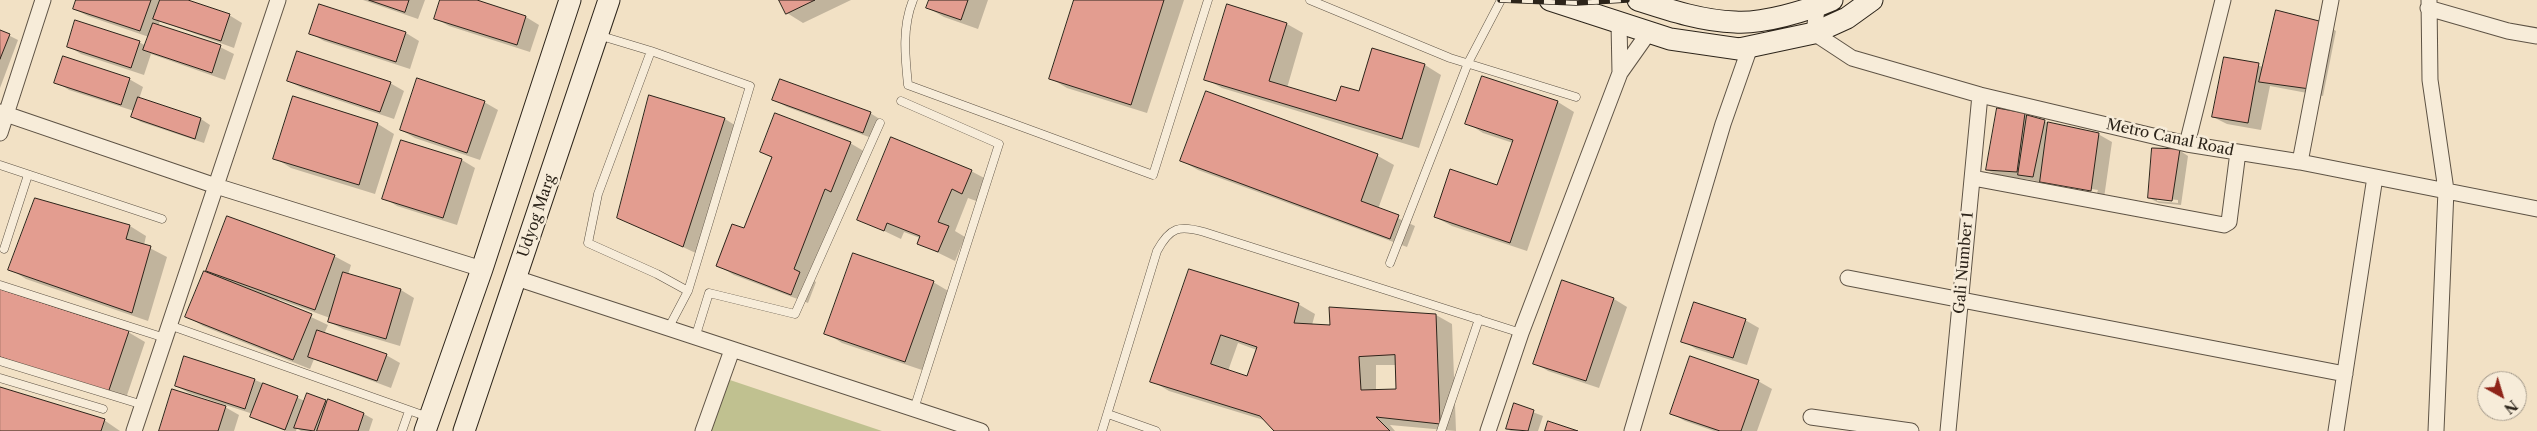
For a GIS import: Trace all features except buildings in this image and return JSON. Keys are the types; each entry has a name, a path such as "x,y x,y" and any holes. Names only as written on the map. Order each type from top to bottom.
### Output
{"street":[{"path":"0,133 3,113 43,0"},
{"path":"134,431 278,0"},
{"path":"428,424 482,268 570,0"},
{"name":"Udyog Marg","path":"464,431 609,0"},
{"path":"1550,0 1680,41 1739,49 1814,33 1847,18 1872,0"},
{"path":"1638,0 1672,12 1736,23 1783,16 1822,2"},
{"path":"2186,144 2223,0"},
{"path":"2300,162 2330,0"},
{"path":"1814,33 1822,2"},
{"path":"2436,431 2446,190 2430,80 2428,4 2508,32 2537,36"},
{"path":"1619,23 1620,73"},
{"path":"1488,431 1521,333 1620,73 1649,32"},
{"name":"Metro Canal Road","path":"1814,33 1852,58 1980,95 2186,144 2300,162 2537,209"},
{"path":"1632,431 1723,124 1750,47"},
{"name":"Gali Number 1","path":"1948,431 1980,95"},
{"path":"3,113 216,186 482,268"},
{"path":"1972,178 2224,225 2229,222 2238,152"},
{"path":"2336,431 2375,177"},
{"path":"516,278 982,431"},
{"path":"1848,278 2345,374"},
{"path":"703,431 732,350"},
{"path":"1811,417 1911,431"}],"lane":[{"path":"913,0 908,13 904,52 908,85 1153,175 1208,0"},
{"path":"1310,0 1468,63 1576,97"},
{"path":"1390,263 1468,63 1501,0"},
{"path":"598,35 651,51 750,86 688,291 668,329"},
{"path":"651,51 598,194 588,243 658,274 688,291"},
{"path":"900,102 999,144 914,409"},
{"path":"695,338 709,293 795,314 880,123"},
{"path":"0,165 162,219"},
{"path":"4,249 28,175"},
{"path":"1102,431 1157,251 1165,237 1177,228 1189,228 1204,232 1521,333"},
{"path":"0,285 167,331 409,411 428,424"},
{"path":"1441,431 1479,319"},
{"path":"0,360 142,405"},
{"path":"0,378 103,410"},
{"path":"402,431 409,411"},
{"path":"1108,414 1156,431"}],"green space":[{"path":"724,378 882,431 706,431"}],"railway":[{"path":"1500,0 1576,3 1627,0"}]}
